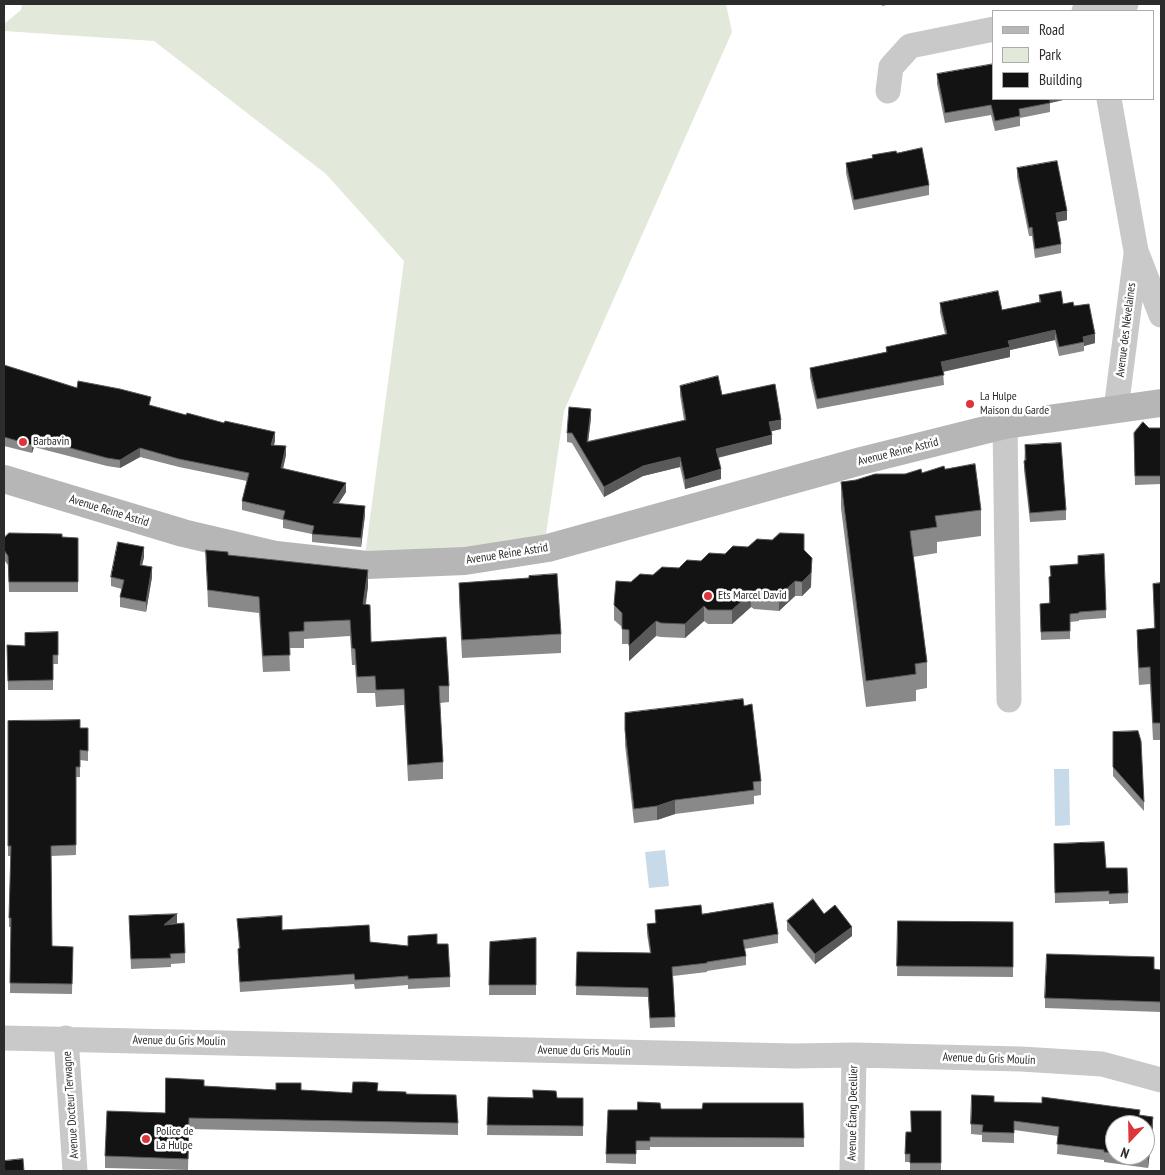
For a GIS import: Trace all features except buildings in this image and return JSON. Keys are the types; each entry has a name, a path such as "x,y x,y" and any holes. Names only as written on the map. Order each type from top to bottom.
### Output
{"main road":[{"name":"Avenue Reine Astrid","path":"4,479 183,533 276,555 367,565 465,561 548,548 860,461 1005,425 1161,403"}],"street":[{"path":"1090,9 1126,4"},
{"path":"888,91 891,67 910,46 992,29"},
{"name":"Avenue des Névelaines","path":"1109,100 1136,251 1161,315"},
{"name":"Avenue des Névelaines","path":"1116,409 1136,251"},
{"path":"1005,425 1009,700"},
{"name":"Avenue du Gris Moulin","path":"4,1038 794,1056 854,1055 1021,1059 1102,1064 1161,1080"},
{"name":"Avenue Docteur Terwagne","path":"66,1038 76,1171"},
{"name":"Avenue Étang Decellier","path":"852,1171 854,1055"}],"green space":[{"path":"22,4 726,4 732,32 564,411 545,541 365,556 404,261 326,174 154,41 4,31 4,24 21,10"}],"water":[{"path":"1054,769 1069,769 1070,825 1055,826"},
{"path":"665,850 669,886 649,888 645,852"}],"place":[{"name":"La Hulpe Maison du Garde","path":"970,404"},
{"name":"Barbavin","path":"23,442"},
{"name":"Ets Marcel David","path":"708,596"},
{"name":"Police de La Hulpe","path":"146,1139"}]}
